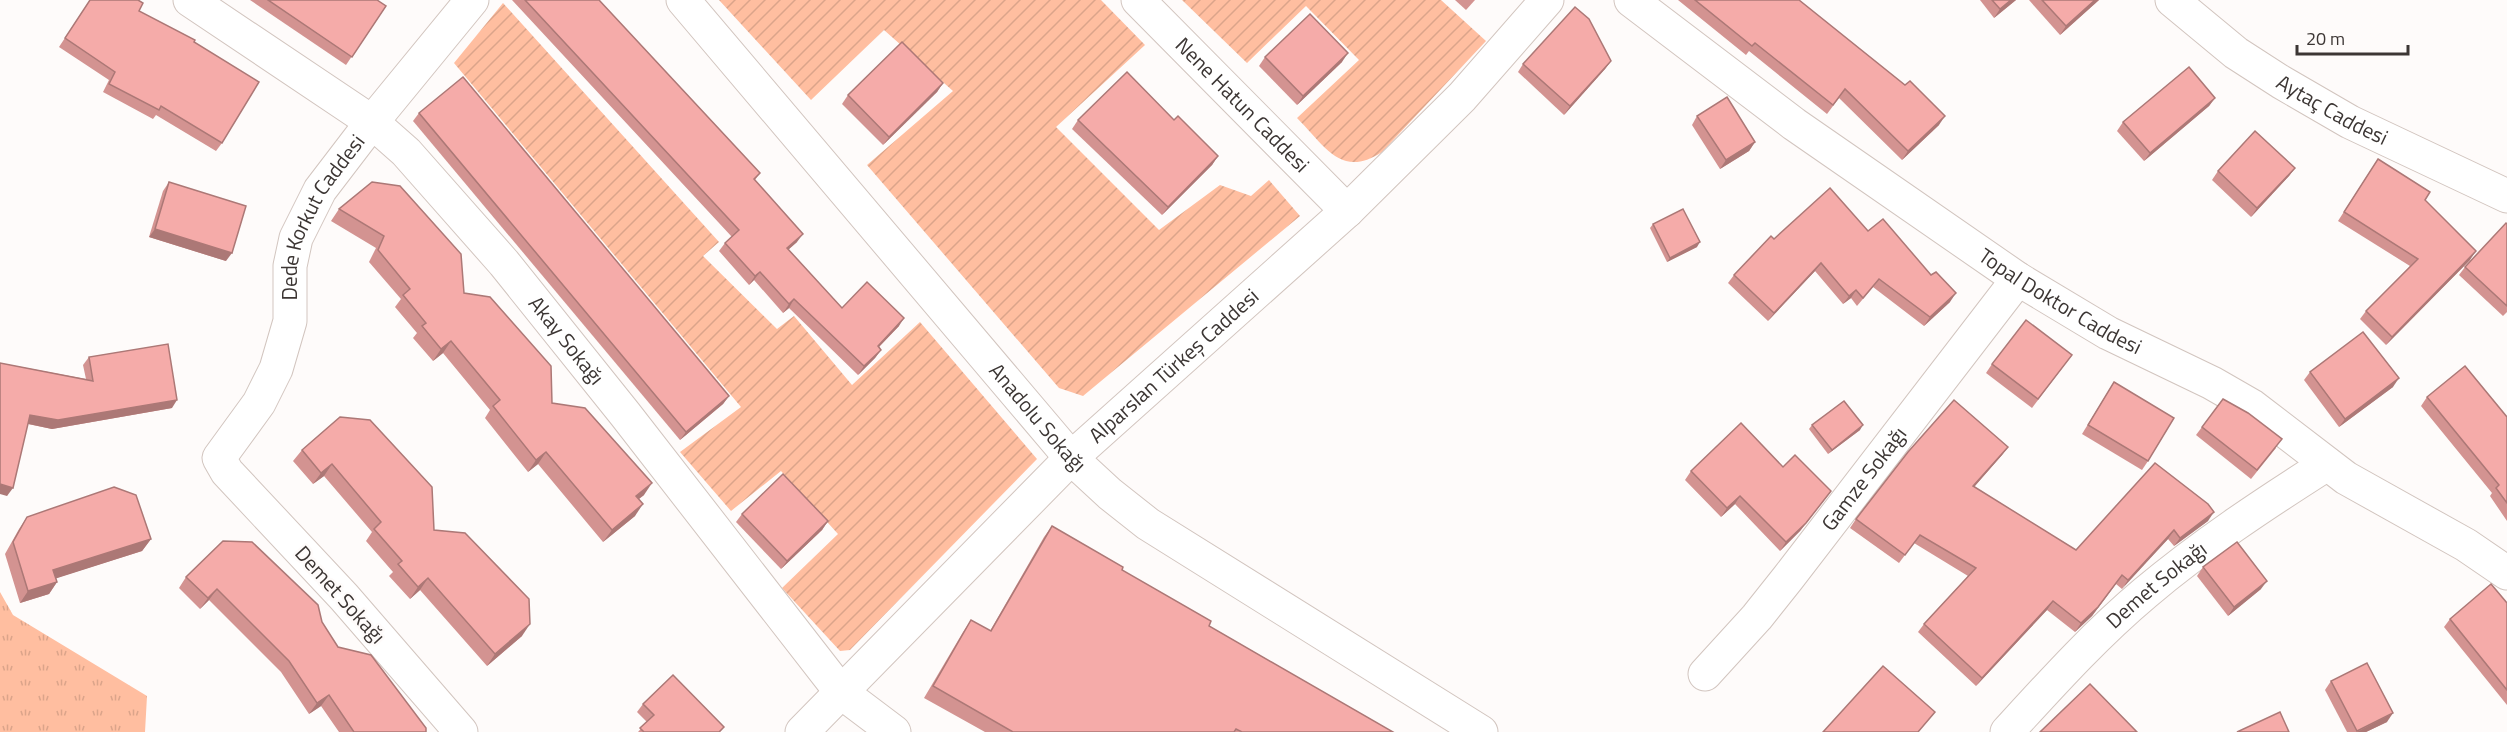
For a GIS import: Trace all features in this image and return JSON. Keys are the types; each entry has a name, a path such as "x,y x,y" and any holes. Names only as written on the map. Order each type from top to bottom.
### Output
{"street":[{"name":"Akay Sokağı","path":"190,0 372,122 406,152 504,263 625,414 841,692 894,732"},
{"name":"Dede Korkut Caddesi","path":"219,458 259,403 276,369 290,321 291,266 296,238 320,190 372,122 472,0"},
{"name":"Anadolu Sokağı","path":"682,0 1071,458 1110,494 1148,525 1480,732"},
{"name":"Nene Hatun Caddesi","path":"1138,0 1347,211"},
{"name":"Alparslan Türkeş Caddesi","path":"802,732 1071,458 1347,211 1462,97 1547,0"},
{"name":"Topal Doktor Caddesi","path":"1631,0 1794,124 2018,279 2108,333 2212,383 2252,406 2327,464 2374,495 2466,545 2507,573"},
{"name":"Aytaç Caddesi","path":"2172,0 2236,53 2350,122 2502,184"},
{"name":"Gamze Sokağı","path":"1705,674 1757,617 1788,578 2018,279"},
{"name":"Demet Sokağı","path":"219,458 227,472 344,597 461,732"},
{"name":"Demet Sokağı","path":"2007,732 2065,669 2143,594 2229,528 2327,464"}],"green space":[{"path":"719,0 1101,0 1145,45 1056,127 1159,230 1220,185 1251,196 1269,180 1300,216 1083,396 1059,388 867,165 953,91 884,30 811,100"},
{"path":"1182,0 1441,0 1486,41 1382,152 1355,162 1335,156 1297,118 1359,60 1306,6 1247,63"},
{"path":"503,3 719,242 703,256 777,329 794,316 852,385 920,322 1037,459 850,650 840,651 782,588 838,534 781,471 731,511 680,452 741,407 454,63"},
{"path":"0,592 13,615 147,696 145,732 0,732"}],"building":[{"path":"90,0 138,0 143,3 139,11 195,40 194,42 259,82 222,143 161,106 159,110 109,84 115,72 65,38"},
{"path":"268,0 377,0 386,6 352,57"},
{"path":"525,0 599,0 760,173 754,179 803,234 787,248 842,308 867,282 904,318 878,346 881,350 864,366 794,299 789,304 760,272 755,276 725,243 739,230"},
{"path":"1695,0 1799,0 1905,85 1910,81 1945,116 1908,151 1845,89 1833,105 1755,43 1752,46"},
{"path":"1992,0 2011,0 2000,9"},
{"path":"2042,0 2095,0 2066,26"},
{"path":"1575,7 1589,19 1611,61 1570,106 1523,64"},
{"path":"1310,14 1348,53 1303,96 1265,57"},
{"path":"902,42 943,83 889,137 848,95"},
{"path":"2189,67 2215,98 2150,153 2123,122"},
{"path":"1127,72 1174,120 1178,116 1218,156 1168,207 1078,120"},
{"path":"463,77 729,396 686,432 419,113"},
{"path":"1727,97 1755,142 1726,160 1697,116"},
{"path":"2255,131 2295,168 2257,208 2218,171"},
{"path":"2378,159 2430,192 2425,200 2476,251 2392,337 2366,311 2418,259 2344,212"},
{"path":"169,182 246,206 232,253 155,229"},
{"path":"372,182 400,186 461,254 464,293 490,297 551,366 552,403 585,408 652,483 636,496 643,504 612,530 546,452 536,460 493,406 500,400 451,341 441,349 422,326 426,323 403,295 410,289 378,250 384,236 339,209"},
{"path":"1830,188 1868,231 1883,219 1931,275 1936,272 1956,293 1930,317 1879,279 1863,298 1856,290 1849,296 1821,263 1774,313 1734,275 1771,236 1774,239"},
{"path":"1683,209 1700,242 1670,258 1653,224"},
{"path":"2507,224 2507,306 2465,267"},
{"path":"2026,320 2072,355 2038,399 1992,364"},
{"path":"2363,332 2399,378 2345,419 2310,372"},
{"path":"168,344 177,400 58,420 30,415 13,488 0,484 0,363 93,381 89,357"},
{"path":"2465,366 2507,417 2507,503 2496,488 2499,485 2427,397"},
{"path":"2114,382 2174,418 2148,461 2088,425"},
{"path":"2223,399 2248,413 2282,439 2257,470 2202,427"},
{"path":"1954,400 2008,447 1973,486 2076,550 2155,463 2208,504 2214,512 2180,538 2174,530 2128,580 2122,575 2098,607 2081,623 2053,601 1982,678 1924,624 1976,568 1920,535 1905,555 1856,519 1908,452"},
{"path":"1844,401 1863,425 1832,450 1812,425"},
{"path":"340,417 370,420 432,487 434,530 465,533 529,599 530,624 495,654 428,578 418,587 398,564 402,561 374,529 381,522 332,464 321,473 302,450"},
{"path":"1741,423 1783,467 1795,455 1831,491 1806,523 1786,542 1740,496 1727,508 1691,471"},
{"path":"783,474 828,521 787,561 742,514"},
{"path":"114,487 136,495 151,539 53,570 57,582 28,591 13,542 27,517"},
{"path":"1052,526 1123,567 1122,570 1211,621 1209,626 1393,732 1242,732 1236,729 1234,732 1013,732 933,686 971,620 991,631"},
{"path":"223,541 252,542 318,605 322,622 338,647 371,655 426,728 426,732 354,732 329,695 317,703 289,661 217,589 208,598 186,577"},
{"path":"2237,542 2267,581 2234,607 2203,567"},
{"path":"2491,584 2507,603 2507,690 2450,619"},
{"path":"2367,663 2393,713 2357,731 2331,681"},
{"path":"1883,666 1935,712 1918,732 1823,732"},
{"path":"673,675 724,727 719,732 644,732 640,728 654,715 643,704"},
{"path":"2090,684 2137,732 2040,732"},
{"path":"2280,712 2289,732 2237,732"}]}
